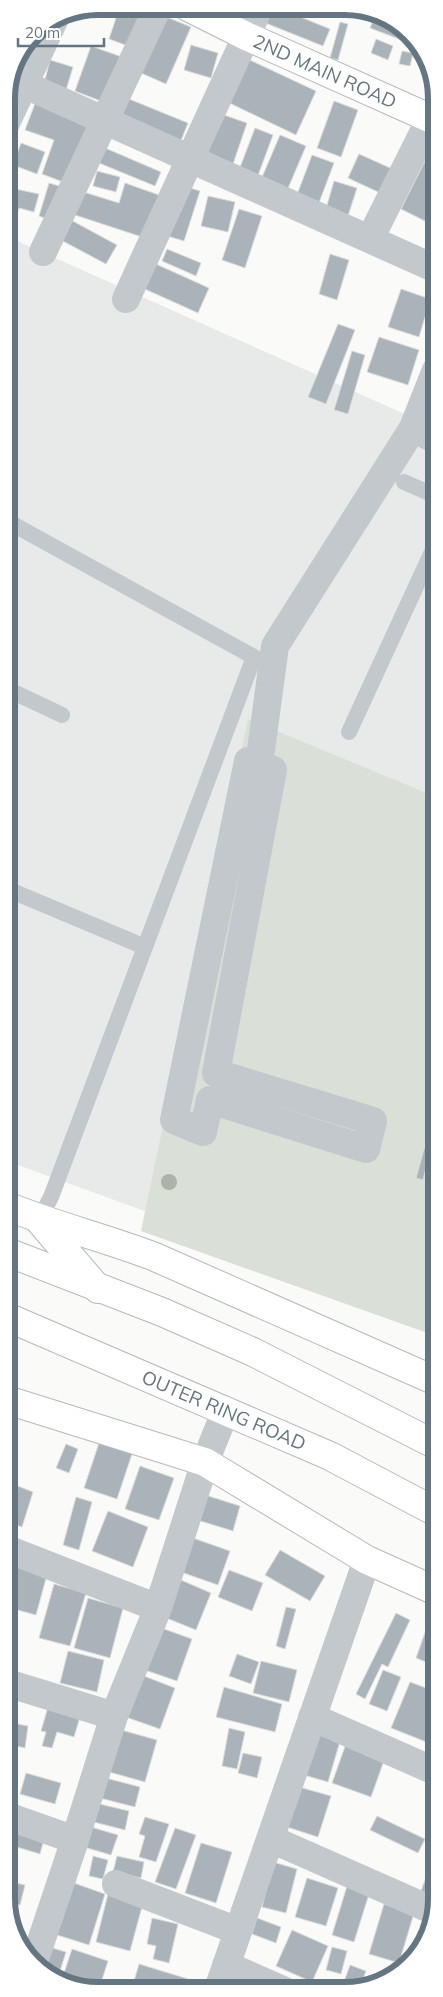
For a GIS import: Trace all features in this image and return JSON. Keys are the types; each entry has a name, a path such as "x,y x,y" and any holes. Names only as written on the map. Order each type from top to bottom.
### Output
{"main road":[{"name":"2ND MAIN ROAD","path":"204,15 246,36 428,112"},
{"path":"15,1210 39,1220 109,1240 155,1257 428,1377"},
{"path":"39,1220 98,1289"},
{"path":"15,1255 98,1289 162,1312 253,1352 428,1441"},
{"name":"OUTER RING ROAD","path":"15,1321 330,1456 428,1508"},
{"path":"15,1403 204,1462 367,1560 428,1587"}],"street":[{"path":"43,252 154,15"},
{"path":"126,299 256,15"},
{"path":"47,33 18,82 428,265"},
{"path":"370,239 428,127"},
{"path":"259,765 275,646 424,434 428,413"},
{"path":"248,761 259,765 273,770 216,1073 373,1121 366,1149 210,1100 203,1132 174,1120 248,761"},
{"path":"36,1955 114,1716 158,1608 204,1462 226,1410"},
{"path":"15,1552 158,1608"},
{"path":"245,1982 222,1977 367,1560"},
{"path":"15,1685 114,1716"},
{"path":"312,1717 428,1768"},
{"path":"15,1819 75,1840"},
{"path":"270,1839 427,1908"},
{"path":"116,1884 238,1931"}],"lane":[{"path":"404,482 428,492"},
{"path":"15,525 254,657 51,1197 39,1220"},
{"path":"349,732 428,560"},
{"path":"15,693 62,715"},
{"path":"15,892 145,947"}],"shaded area":[{"path":"15,240 428,424 428,1314 15,1164"},
{"path":"248,719 428,794 428,1333 141,1231"}],"building":[{"path":"117,15 141,16 131,47 109,39"},
{"path":"266,15 295,15 330,29 323,46 263,22"},
{"path":"164,16 191,27 166,84 141,73"},
{"path":"374,20 387,26 407,42 370,28"},
{"path":"340,22 348,24 338,60 330,58"},
{"path":"376,39 393,46 388,60 371,53"},
{"path":"191,45 218,53 211,78 184,70"},
{"path":"91,46 122,57 106,103 75,91"},
{"path":"402,51 413,53 410,66 399,64"},
{"path":"239,55 316,91 296,135 219,98"},
{"path":"50,60 73,67 66,90 44,84"},
{"path":"129,99 188,123 180,143 120,119"},
{"path":"36,101 94,122 71,185 42,174 54,140 25,130"},
{"path":"334,101 358,110 341,157 317,148"},
{"path":"221,114 247,123 232,167 206,158"},
{"path":"255,128 273,135 257,178 239,170"},
{"path":"280,135 306,146 286,193 260,182"},
{"path":"21,143 45,152 37,174 15,166 15,160"},
{"path":"105,148 161,172 155,186 99,163"},
{"path":"359,154 399,172 389,197 348,178"},
{"path":"312,155 334,163 317,208 295,200"},
{"path":"428,155 428,222 401,209"},
{"path":"97,171 120,177 116,192 93,186"},
{"path":"334,181 357,188 347,219 325,212"},
{"path":"49,183 66,188 55,222 39,216"},
{"path":"125,183 159,195 145,238 69,213 77,190 119,203"},
{"path":"180,185 200,191 184,241 164,235"},
{"path":"15,189 39,194 34,212 19,208 15,222"},
{"path":"208,196 235,202 228,232 201,226"},
{"path":"239,209 262,216 245,268 222,260"},
{"path":"69,219 117,245 106,264 59,239"},
{"path":"167,249 201,263 196,276 162,261"},
{"path":"330,254 349,260 337,300 319,294"},
{"path":"147,260 209,288 198,313 136,285"},
{"path":"401,289 428,298 428,318 425,317 419,337 388,327"},
{"path":"338,324 355,330 326,404 308,397"},
{"path":"379,337 419,350 408,385 367,372"},
{"path":"352,351 365,355 348,414 334,410"},
{"path":"428,1135 428,1160 423,1180 416,1178"},
{"path":"99,1443 132,1454 117,1499 84,1488"},
{"path":"66,1444 78,1449 69,1473 56,1468"},
{"path":"140,1466 174,1478 159,1520 125,1509"},
{"path":"15,1485 33,1492 22,1527 15,1525"},
{"path":"202,1494 240,1506 233,1531 194,1519"},
{"path":"76,1497 92,1502 79,1550 63,1545"},
{"path":"108,1511 148,1527 133,1567 92,1551"},
{"path":"190,1537 230,1551 218,1585 178,1571"},
{"path":"280,1550 325,1576 310,1601 265,1575"},
{"path":"15,1562 48,1571 36,1615 15,1609"},
{"path":"229,1570 263,1583 252,1611 218,1597"},
{"path":"174,1577 211,1593 196,1630 159,1615"},
{"path":"54,1584 86,1593 70,1646 39,1638"},
{"path":"88,1598 123,1608 110,1658 74,1648"},
{"path":"286,1607 296,1609 285,1649 276,1646"},
{"path":"396,1613 410,1620 388,1667 382,1664 365,1699 356,1694"},
{"path":"153,1625 192,1639 177,1681 139,1668"},
{"path":"427,1627 428,1627 428,1663 416,1658"},
{"path":"68,1651 104,1660 97,1692 60,1683"},
{"path":"237,1654 259,1662 251,1684 229,1676"},
{"path":"261,1661 297,1670 289,1702 253,1693"},
{"path":"383,1670 401,1677 387,1711 369,1704"},
{"path":"136,1673 175,1688 160,1729 120,1715"},
{"path":"410,1682 428,1689 428,1743 391,1728"},
{"path":"224,1687 282,1704 275,1732 216,1717"},
{"path":"48,1707 80,1717 74,1737 57,1732 52,1748 42,1746 46,1732 41,1731"},
{"path":"15,1724 28,1726 25,1748 15,1746"},
{"path":"114,1728 157,1740 145,1782 102,1770"},
{"path":"229,1728 245,1732 237,1769 222,1766"},
{"path":"316,1731 341,1738 328,1782 304,1775"},
{"path":"347,1741 386,1755 371,1797 332,1783"},
{"path":"243,1753 262,1757 257,1778 238,1773"},
{"path":"26,1773 61,1783 55,1804 20,1794"},
{"path":"102,1777 140,1787 135,1807 96,1797"},
{"path":"299,1787 331,1796 318,1837 287,1827"},
{"path":"91,1802 129,1811 125,1830 86,1820"},
{"path":"377,1816 425,1839 418,1853 370,1830"},
{"path":"145,1817 169,1824 156,1862 139,1857 145,1836 139,1834"},
{"path":"84,1825 118,1835 111,1855 77,1845"},
{"path":"15,1827 45,1836 40,1854 15,1846"},
{"path":"175,1828 196,1835 176,1889 155,1882"},
{"path":"201,1843 232,1852 216,1903 185,1893"},
{"path":"93,1856 108,1860 103,1879 89,1876"},
{"path":"117,1856 144,1862 141,1878 113,1872"},
{"path":"273,1862 297,1869 286,1913 262,1907"},
{"path":"428,1871 428,1894 421,1891"},
{"path":"307,1878 338,1888 326,1926 295,1917"},
{"path":"71,1882 105,1894 89,1945 54,1934"},
{"path":"15,1883 25,1885 20,1905 15,1904"},
{"path":"347,1886 369,1894 354,1942 332,1935"},
{"path":"108,1894 143,1903 130,1951 96,1942"},
{"path":"384,1904 414,1913 399,1963 369,1954"},
{"path":"152,1918 178,1924 169,1963 153,1959 156,1946 147,1944"},
{"path":"257,1918 281,1927 276,1943 252,1934"},
{"path":"292,1930 328,1946 312,1982 276,1966"},
{"path":"49,1947 66,1952 59,1973 44,1963"},
{"path":"332,1947 347,1951 341,1974 326,1970"},
{"path":"72,1949 108,1961 101,1982 81,1980 64,1974"},
{"path":"139,1964 198,1982 134,1982"},
{"path":"350,1965 366,1971 363,1980 344,1982"}]}
